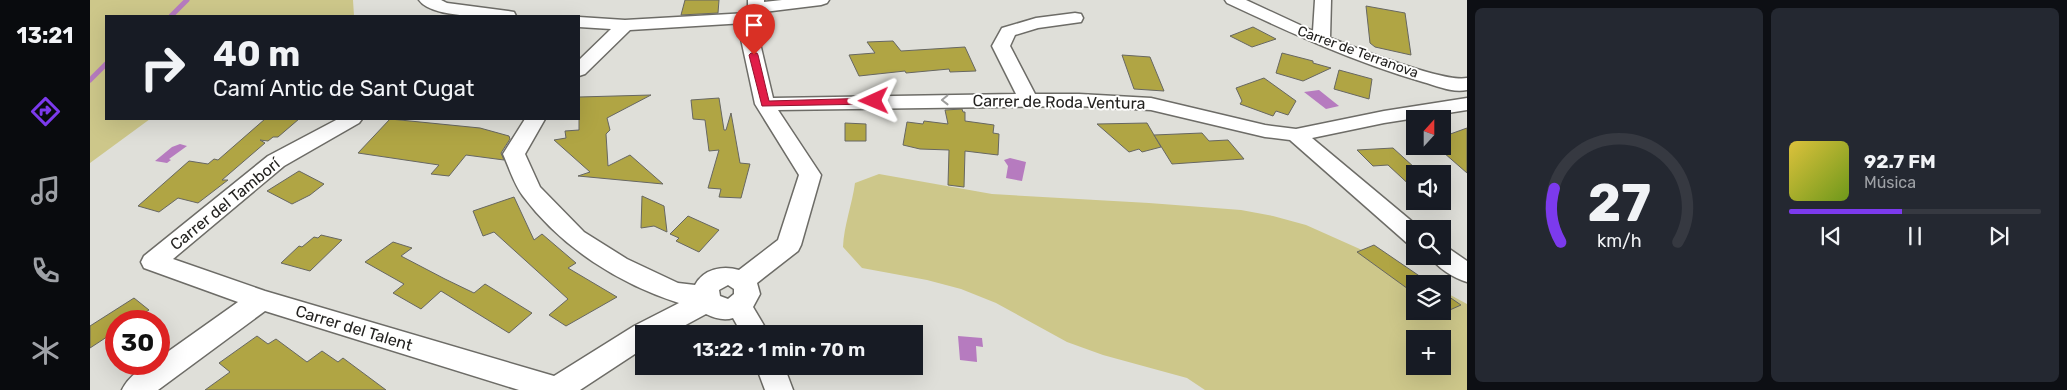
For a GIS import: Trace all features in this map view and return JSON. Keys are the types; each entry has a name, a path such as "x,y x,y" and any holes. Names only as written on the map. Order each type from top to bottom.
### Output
{"street":[{"path":"427,0 443,8 494,15"},
{"path":"580,22 625,25 821,0"},
{"name":"Carrer de Terranova","path":"1233,0 1321,41 1412,73 1464,88"},
{"path":"1321,41 1323,0"},
{"path":"534,120 514,154 531,191 576,238 618,265 669,290 684,295 706,298 719,308 731,308 740,293 789,245 810,175 765,104 750,39 756,9"},
{"path":"1028,100 1001,46 1008,32 1036,24 1075,18"},
{"path":"580,69 625,25"},
{"name":"Carrer de Roda Ventura","path":"765,104 1028,100 1151,104 1265,131 1296,135 1467,104"},
{"name":"Carrer del Tamborí","path":"153,262 276,161 350,120"},
{"path":"1296,135 1364,196 1406,230"},
{"name":"Carrer del Talent","path":"153,262 261,300 556,390"},
{"path":"1451,262 1467,272"},
{"path":"740,293 752,325"},
{"path":"660,325 706,298"},
{"path":"136,390 261,300"},
{"path":"556,390 635,340"},
{"path":"773,375 779,390"}],"shaded area":[{"path":"90,0 353,0 354,15 105,15 105,120 149,120 90,163"},
{"path":"1319,90 1339,106 1326,109 1304,92"},
{"path":"180,144 187,146 169,159 171,160 167,163 155,161 172,147"},
{"path":"1010,158 1026,162 1022,181 1006,178 1008,166 1004,160"},
{"path":"879,174 992,194 1241,210 1306,225 1371,254 1406,278 1406,320 1451,320 1451,295 1467,304 1467,390 1205,390 1187,378 1103,355 1067,342 996,303 961,289 927,280 862,268 843,247 855,183"},
{"path":"958,336 982,338 983,347 976,346 977,362 960,360"}],"building":[{"path":"685,0 719,0 718,13 681,15"},
{"path":"1366,6 1405,13 1411,55 1375,47 1370,43"},
{"path":"1253,27 1276,39 1252,47 1230,36"},
{"path":"893,41 901,51 965,47 976,71 950,72 949,69 859,76 849,55 875,53 867,42"},
{"path":"1282,53 1331,68 1303,81 1276,73"},
{"path":"1122,55 1150,57 1164,91 1134,89"},
{"path":"1339,70 1372,79 1369,99 1334,89"},
{"path":"1264,78 1296,101 1288,115 1276,111 1273,116 1240,104 1242,101 1236,88"},
{"path":"651,95 607,118 610,130 606,134 608,166 630,155 663,184 578,176 590,172 554,140 566,138 565,131 579,130 580,97"},
{"path":"719,98 724,130 726,130 731,113 740,163 750,164 741,198 719,197 721,189 708,188 719,150 709,151 705,120 693,119 691,100"},
{"path":"962,109 965,112 965,121 994,125 993,133 999,134 998,155 965,151 964,187 948,185 949,150 920,149 903,145 907,122 923,124 924,121 948,124 945,110"},
{"path":"264,120 298,120 278,137 273,137 268,141 260,140 265,143 222,180 228,180 198,203 178,198 159,212 138,206 189,161 208,164 214,159 218,160"},
{"path":"389,120 480,128 509,136 510,139 501,153 504,160 466,155 449,176 431,174 439,165 358,153"},
{"path":"845,123 866,124 866,141 845,141"},
{"path":"1147,123 1161,147 1142,152 1139,149 1129,152 1097,124"},
{"path":"1467,128 1467,173 1446,155 1451,155 1451,134"},
{"path":"1202,133 1209,141 1228,140 1244,159 1172,164 1154,135"},
{"path":"1393,148 1412,165 1406,165 1406,182 1388,165 1373,166 1357,150"},
{"path":"299,171 324,184 310,195 292,204 267,191"},
{"path":"642,196 664,206 667,232 654,226 641,228"},
{"path":"514,197 534,240 542,234 576,263 568,268 617,297 566,326 549,315 568,299 494,232 483,236 473,211"},
{"path":"688,216 719,230 699,252 676,241 679,238 670,234"},
{"path":"321,235 342,240 310,271 281,263 299,246 302,247 314,237 318,238"},
{"path":"393,242 412,248 401,256 445,279 474,293 485,284 532,313 509,333 441,291 421,309 393,293 404,284 365,262"},
{"path":"1374,245 1418,275 1406,275 1406,287 1357,252"},
{"path":"134,298 149,310 115,310"},
{"path":"1451,298 1461,305 1451,309"},
{"path":"105,316 105,338 90,348 90,326"},
{"path":"257,336 268,344 276,339 307,362 322,351 338,362 343,358 386,390 205,390 230,372 219,363"}],"waterway":[{"path":"172,15 187,0"},
{"path":"90,80 105,65"}],"route":[{"path":"754,55 765,104 874,101"}]}
